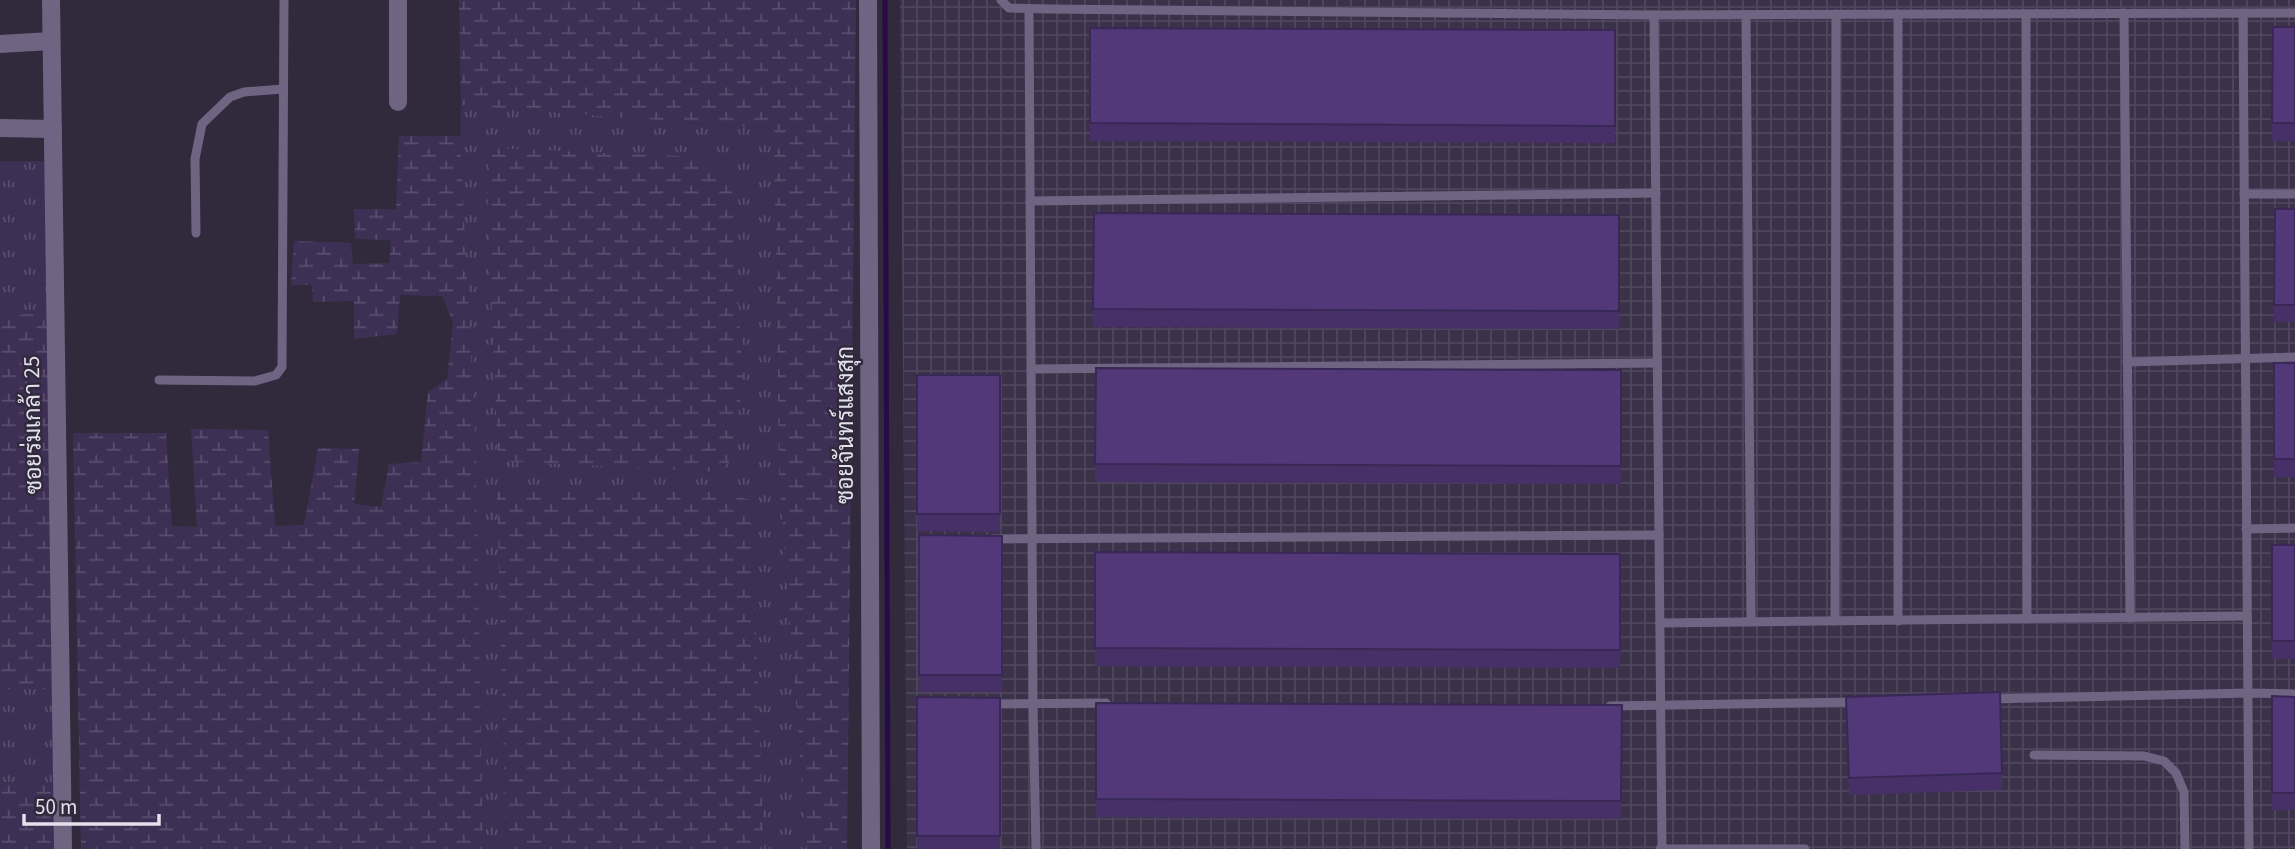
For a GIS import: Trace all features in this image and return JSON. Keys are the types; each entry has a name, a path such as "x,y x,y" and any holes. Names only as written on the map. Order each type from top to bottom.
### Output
{"street":[{"name":"ซอยร่มเกล้า 25","path":"51,0 63,849"},
{"path":"398,0 398,102"},
{"name":"ซอยจันทร์แสงสุก","path":"868,0 872,849"},
{"path":"0,44 51,41"},
{"path":"0,128 52,128"}],"lane":[{"path":"159,380 255,381 276,375 282,367 284,0"},
{"path":"1001,0 1009,8 1029,9 1048,4 1654,15 2295,13"},
{"path":"1029,9 1032,703 1036,849"},
{"path":"2124,13 2130,618"},
{"path":"2243,13 2249,849"},
{"path":"1835,621 1836,14"},
{"path":"1898,14 1898,621"},
{"path":"2026,14 2027,619"},
{"path":"1654,15 1661,848 1805,849"},
{"path":"1746,15 1751,622"},
{"path":"196,233 195,159 202,124 230,97 244,92 283,89"},
{"path":"1030,201 1656,193"},
{"path":"2244,194 2295,194"},
{"path":"2127,362 2295,357"},
{"path":"1031,369 1657,363"},
{"path":"2246,529 2295,528"},
{"path":"976,539 1659,535"},
{"path":"1660,623 2247,616"},
{"path":"1982,699 2295,694"},
{"path":"1605,706 1870,701"},
{"path":"981,704 1116,703"},
{"path":"2034,755 2144,756 2164,761 2176,773 2184,792 2185,849"}],"shaded area":[{"path":"900,0 2295,0 2295,849 907,849"}],"green space":[{"path":"459,0 856,0 847,849 807,849 779,474 774,129 461,105"},
{"path":"461,105 774,129 779,474 807,849 764,849 751,500 718,492 498,489 506,849 483,849 476,460 460,147"},
{"path":"399,136 460,136 476,460 483,849 81,849 73,433 166,433 172,526 197,527 191,429 268,430 275,526 304,525 318,448 359,449 354,504 381,507 389,464 421,462 428,392 447,379 453,323 442,296 400,295 397,334 354,339 354,301 313,302 312,285 291,285 294,241 351,243 353,264 389,263 391,240 355,239 354,209 396,209"},
{"path":"493,148 702,157 731,176 743,382 732,457 721,472 498,461 487,183"},
{"path":"0,161 51,161 52,312 0,316"},
{"path":"52,312 53,689 0,689 0,316"},
{"path":"497,489 718,492 751,500 764,849 506,849"},
{"path":"0,689 53,689 53,783 0,782"},
{"path":"0,782 53,783 56,849 0,849"}],"building":[{"path":"2273,27 2295,27 2295,123 2272,123"},
{"path":"1090,28 1615,30 1615,126 1090,123"},
{"path":"2275,209 2295,209 2295,305 2274,305"},
{"path":"1094,213 1619,215 1619,311 1093,309"},
{"path":"2274,363 2295,363 2295,459 2274,459"},
{"path":"1096,368 1621,370 1621,466 1095,464"},
{"path":"917,375 1000,375 1000,514 917,514"},
{"path":"919,535 1002,536 1002,675 919,675"},
{"path":"2272,545 2295,545 2295,641 2272,641"},
{"path":"1095,552 1620,554 1620,650 1095,648"},
{"path":"2000,692 2002,773 1849,778 1846,697"},
{"path":"2272,696 2295,697 2295,793 2272,793"},
{"path":"917,697 1000,698 1000,836 917,836"},
{"path":"1096,703 1622,705 1621,801 1096,799"}],"waterway":[{"path":"885,0 888,849"}]}
